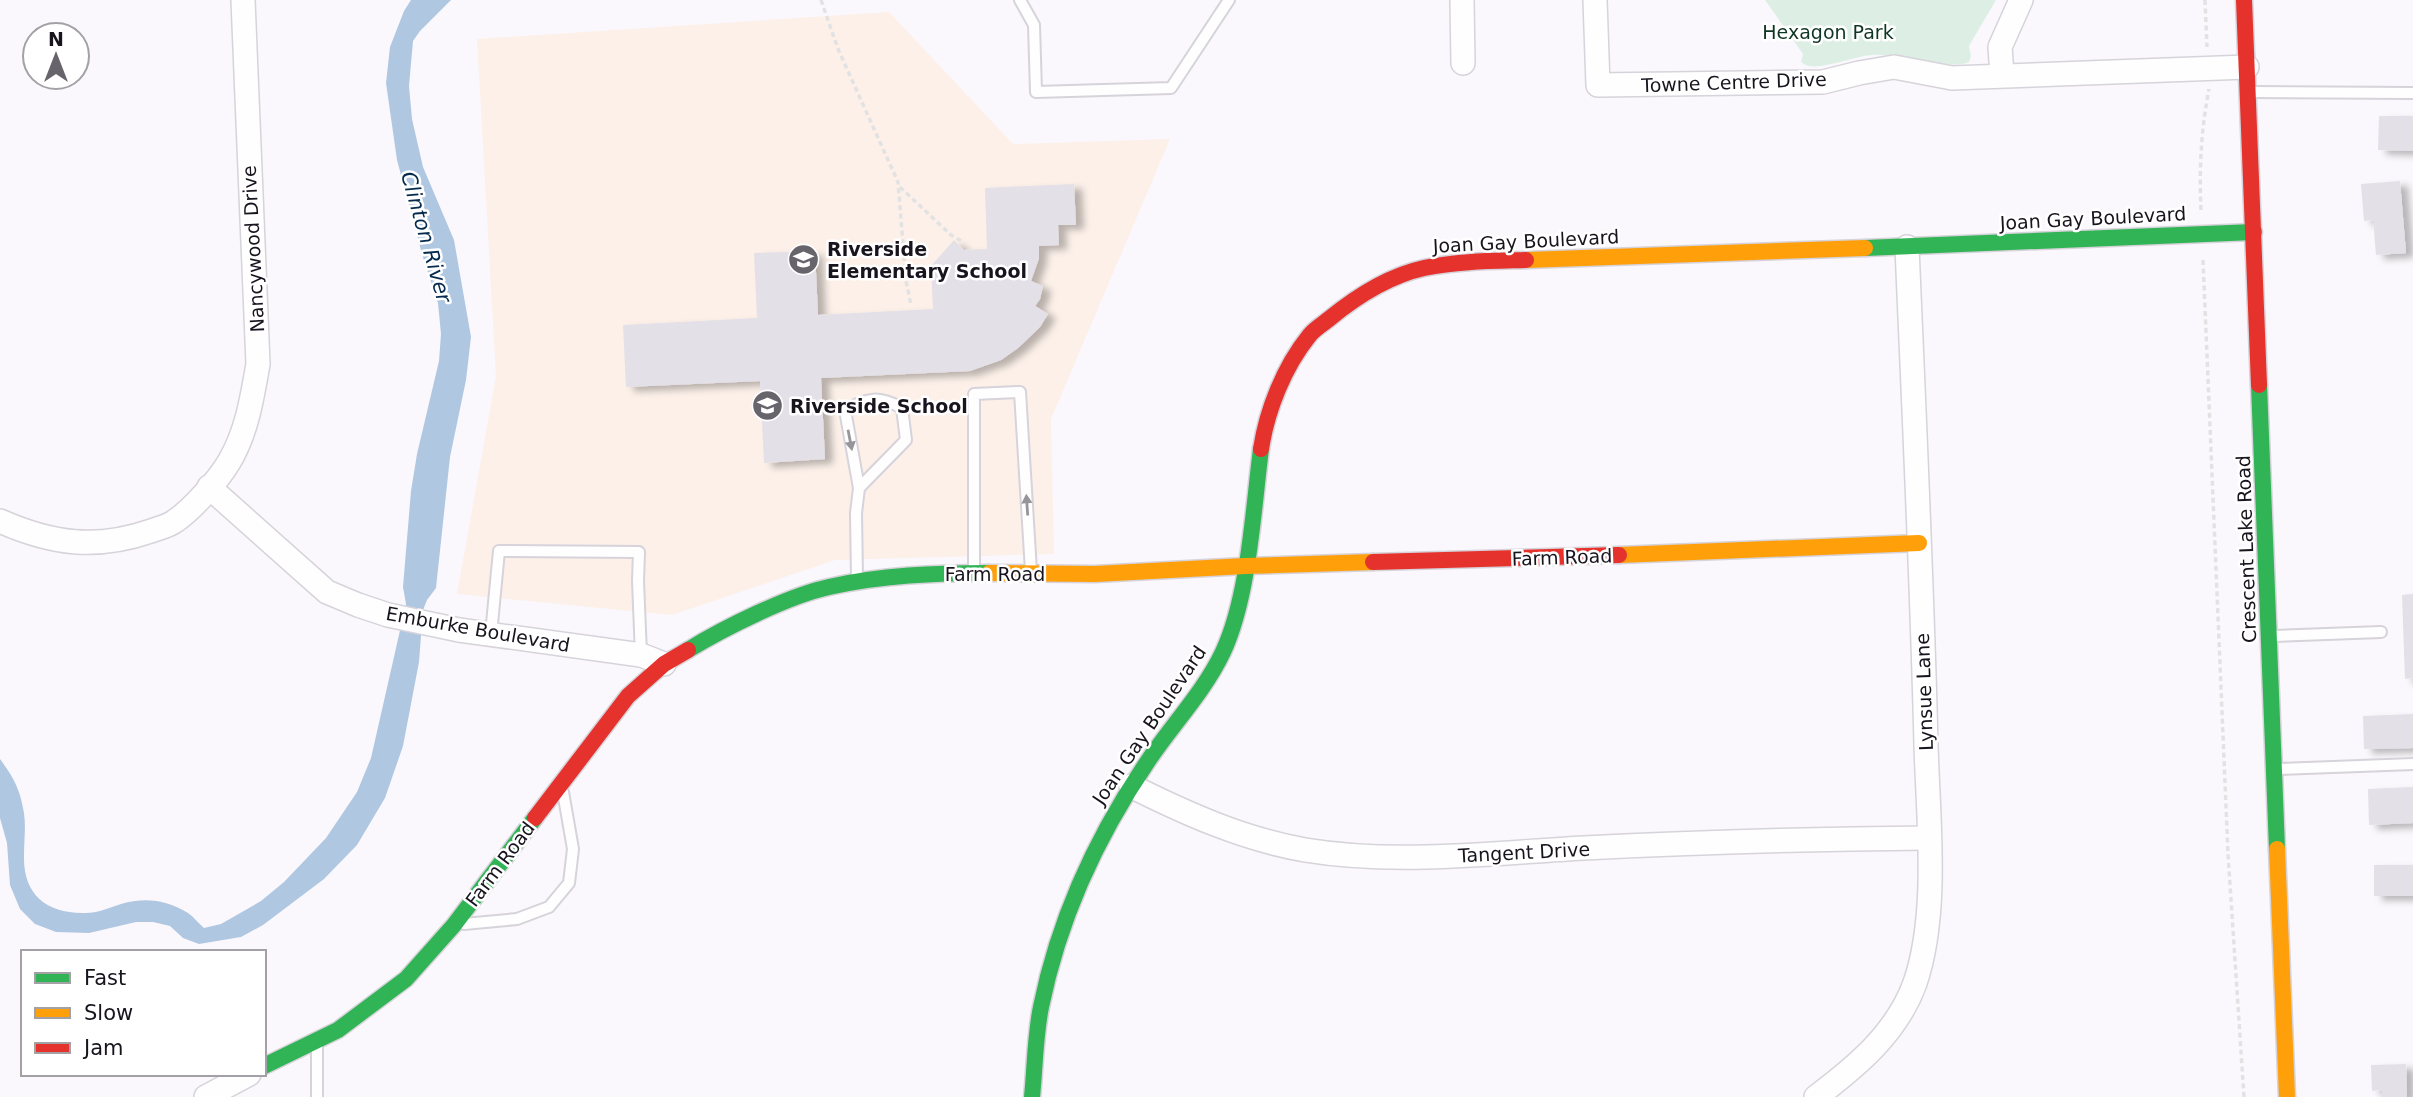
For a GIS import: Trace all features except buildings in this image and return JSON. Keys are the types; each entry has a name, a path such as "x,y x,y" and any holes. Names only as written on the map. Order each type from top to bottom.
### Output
{"street":[{"name":"Nancywood Drive","path":"0,521 52,539 96,544 138,535 174,523 193,506 229,461 249,414 258,364 243,0"},
{"path":"1462,0 1464,63"},
{"name":"Towne Centre Drive","path":"1595,0 1598,85 1824,82 1894,67 1952,78 2247,67"},
{"path":"2002,75 2000,47 2021,0"},
{"name":"Crescent Lake Road","path":"2244,0 2287,1097"},
{"name":"Joan Gay Boulevard","path":"1032,1097 1040,1010 1053,956 1078,884 1131,786 1192,701 1223,652 1241,599 1264,430 1286,371 1310,334 1349,303 1386,281 1421,269 1460,262 2254,232"},
{"name":"Lynsue Lane","path":"1816,1097 1861,1063 1896,1022 1914,983 1925,941 1929,896 1928,838 1907,247"},
{"name":"Emburke Boulevard","path":"209,487 327,592 358,605 388,615 491,634 641,655 664,664"},
{"name":"Farm Road","path":"266,1065 338,1030 406,979 454,925 628,696 664,664 709,637 786,602 828,587 911,575 1094,574 1245,566 1608,556 1919,543"},
{"name":"Tangent Drive","path":"1131,786 1231,831 1303,849 1363,857 1444,856 1794,840 1928,838"},
{"path":"206,1097 245,1076"}],"lane":[{"path":"1020,0 1034,25 1036,92 1171,88 1229,0"},
{"path":"2248,92 2413,93"},
{"path":"974,573 974,394 1020,392 1031,573"},
{"path":"857,582 856,513 859,488 845,410 859,402 884,399 902,408 906,440 859,488"},
{"path":"491,634 499,551 639,552 641,655"},
{"path":"2270,636 2381,632"},
{"path":"2275,769 2413,764"},
{"path":"454,925 517,919 549,907 569,883 573,849 561,784"},
{"path":"317,1040 317,1097"}],"path":[{"path":"821,0 838,49 898,186 906,281 911,305"},
{"path":"2205,0 2209,88 2199,175 2228,854 2244,1097"},
{"path":"898,186 951,235 963,242"}],"shaded area":[{"name":"Riverside Elementary School","path":"889,12 1013,144 1170,139 1051,419 1054,554 835,560 672,615 457,594 496,376 477,39"}],"green space":[{"name":"Hexagon Park","path":"1765,0 1996,0 1969,46 1969,62 1949,64 1873,55 1815,66 1801,62 1803,54"}],"water":[{"name":"Clinton River","path":"411,0 451,0 413,41 409,86 412,119 423,167 454,240 471,337 466,380 450,457 436,588 423,610 419,662 403,746 385,798 357,845 324,879 263,925 241,937 199,944 183,938 170,926 153,922 136,922 89,933 56,932 35,924 20,909 10,885 7,843 0,818 0,759 13,778 21,797 25,818 25,870 28,882 40,900 59,910 85,913 130,902 156,901 188,913 204,928 221,924 261,901 284,882 326,838 357,792 371,758 406,604 403,587 411,491 439,361 441,334 438,303 397,160 386,83 390,47"}],"traffic: fast":[{"path":"1865,248 2254,232"},
{"path":"2259,385 2277,849"},
{"path":"1032,1097 1041,1007 1058,942 1082,879 1129,789 1207,681 1232,630 1249,553 1261,449"},
{"path":"688,650 757,614 813,591 868,580 989,573"},
{"path":"266,1065 338,1030 406,979 454,925 535,818"}],"traffic: slow":[{"path":"1526,260 1865,248"},
{"path":"1619,555 1919,543"},
{"path":"989,573 1095,574 1373,562"},
{"path":"2277,849 2287,1097"}],"traffic: jam":[{"path":"2244,0 2259,385"},
{"path":"1261,449 1272,404 1292,361 1313,331 1351,302 1373,288 1424,268 1526,260"},
{"path":"1373,562 1619,555"},
{"path":"535,818 628,696 664,664 688,650"}],"place":[{"name":"Riverside Elementary School","path":"804,260"},
{"name":"Riverside School","path":"767,406"}]}
